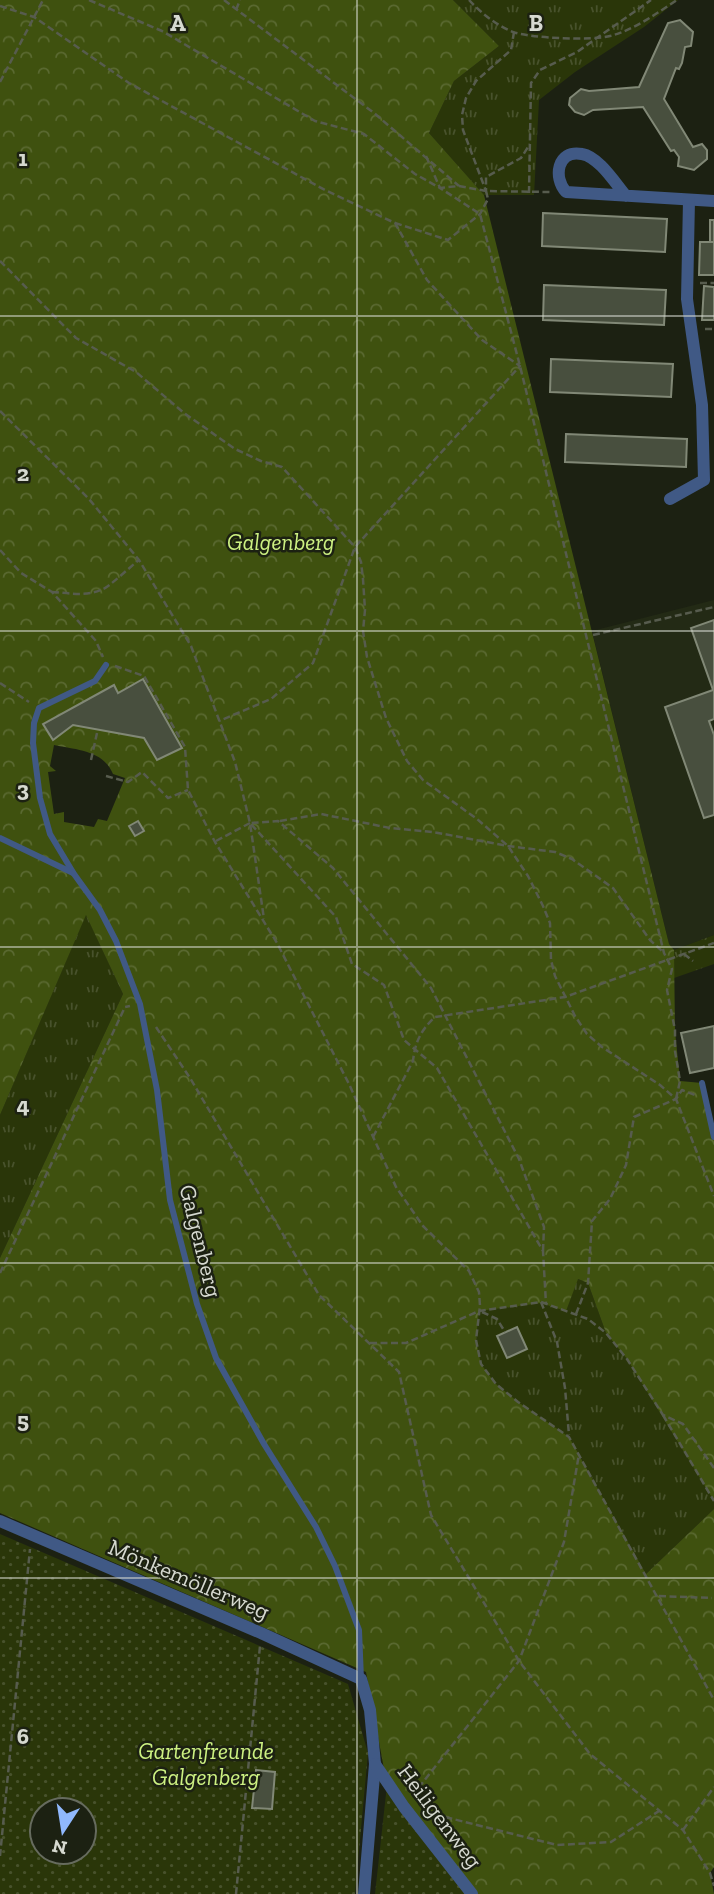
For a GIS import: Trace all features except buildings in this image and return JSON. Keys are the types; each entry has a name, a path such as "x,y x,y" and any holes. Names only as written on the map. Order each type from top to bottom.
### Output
{"street":[{"path":"626,196 602,169 583,154 573,154 563,159 558,167 559,185 566,192 626,196 690,200 714,201"},
{"path":"670,499 704,480 708,405 687,299 690,200"},
{"name":"Mönkemöllerweg","path":"0,1521 361,1679"},
{"path":"361,1679 370,1710 375,1764 363,1894"},
{"name":"Heiligenweg","path":"375,1764 404,1807 472,1894"}],"lane":[{"path":"74,874 50,834 40,798 33,743 34,723 39,708 94,681 106,664"},
{"name":"Galgenberg","path":"0,838 74,874 106,920 140,1004 157,1090 170,1200 197,1304 216,1358 264,1444 316,1527 335,1566 359,1630 361,1679"},
{"path":"702,1083 714,1137"}],"path":[{"path":"0,82 43,0"},
{"path":"89,0 162,31 315,121 364,134 415,174 480,214 664,953 672,969 667,990 675,1030 680,1081 676,1099"},
{"path":"224,0 374,113 459,186"},
{"path":"236,10 240,0"},
{"path":"469,0 484,15 514,32 596,38 621,32 677,0"},
{"path":"529,193 531,83 540,70 578,52 651,0"},
{"path":"0,6 34,17 129,83 325,190 395,223 448,240 480,214 488,199 463,130 462,115 476,81 511,50 514,32"},
{"path":"486,191 486,177 521,158 530,144"},
{"path":"425,156 440,188"},
{"path":"440,188 459,186 486,191 566,192"},
{"path":"395,223 427,280 482,340 520,366"},
{"path":"0,261 76,338 136,372 184,413 235,449 282,467 355,547 361,562 363,579 363,631 367,657 386,718 407,761 423,780 477,819 508,846 544,906 550,923 551,960 565,997 587,1034 676,1099 714,1196"},
{"path":"219,721 271,699 313,663 355,547 520,366"},
{"path":"0,411 89,499 139,561 191,646 235,762 250,823 264,922"},
{"path":"0,550 21,573 52,592 96,641 106,664 127,668 144,676 185,747 188,790 215,842 264,922 349,1084 396,1187 423,1226 469,1271 480,1292 476,1340 481,1364 496,1384 569,1437 714,1700"},
{"path":"52,592 83,594 106,589 113,580 139,561"},
{"path":"593,635 714,607"},
{"path":"0,683 39,708"},
{"path":"91,760 97,733"},
{"path":"106,776 128,782 142,772 167,798 188,790"},
{"path":"215,842 250,823 321,814 390,828 433,832 555,852 588,870 613,888 650,940 664,953"},
{"path":"278,821 333,868 431,988 519,1159 544,1227 543,1303 557,1342 565,1388 569,1437"},
{"path":"250,823 336,917 352,964 384,985 404,1040 437,1068 543,1251"},
{"path":"373,1137 413,1061 422,1029 435,1017 565,997 714,943"},
{"path":"684,954 693,961"},
{"path":"0,1273 125,1007 140,1004"},
{"path":"154,1025 190,1078 319,1295 399,1372 431,1515 519,1661 590,1754 683,1830 710,1873 714,1886"},
{"path":"576,1315 588,1283 592,1221 610,1199 626,1165 634,1117 676,1099 682,1090 699,1096 702,1083"},
{"path":"370,1343 406,1343 479,1311 543,1303 588,1318 606,1333 627,1359 714,1501"},
{"path":"479,1311 497,1319 505,1332"},
{"path":"663,1415 683,1424 714,1468"},
{"path":"579,1454 564,1542 519,1661 404,1807 557,1845 611,1842 659,1811"},
{"path":"0,1856 32,1535"},
{"path":"659,1596 713,1598"},
{"path":"236,1894 261,1633"},
{"path":"683,1830 714,1787"}],"shaded area":[{"path":"714,600 714,935 674,950 669,944 592,631"}],"green space":[{"name":"Galgenberg","path":"0,0 453,0 499,46 454,81 429,133 484,195 669,944 674,950 675,1031 680,1081 702,1083 714,1137 714,1501 627,1359 606,1333 588,1283 578,1279 566,1311 541,1303 479,1311 476,1340 481,1364 496,1384 569,1437 646,1574 714,1509 714,1867 710,1873 714,1894 472,1894 387,1785 366,1672 0,1513 0,1258 123,994 86,915 0,1115","holes":["54,745 96,756 109,766 113,774 125,778 107,821 98,819 94,827 64,822 64,812 54,814 48,772 56,771 50,766"]},
{"path":"453,0 678,0 539,100 534,195 484,195 429,133 454,81 499,46"},
{"path":"86,914 123,994 0,1258 0,1115"},
{"path":"714,935 714,964 674,978 674,950"},
{"path":"578,1279 588,1283 606,1333 627,1359 714,1501 714,1509 646,1574 579,1454 496,1384 481,1364 476,1340 479,1311 541,1302"},
{"name":"Gartenfreunde Galgenberg","path":"0,1534 348,1684 368,1753 355,1894 0,1894"},
{"path":"387,1785 472,1894 375,1894"}]}
